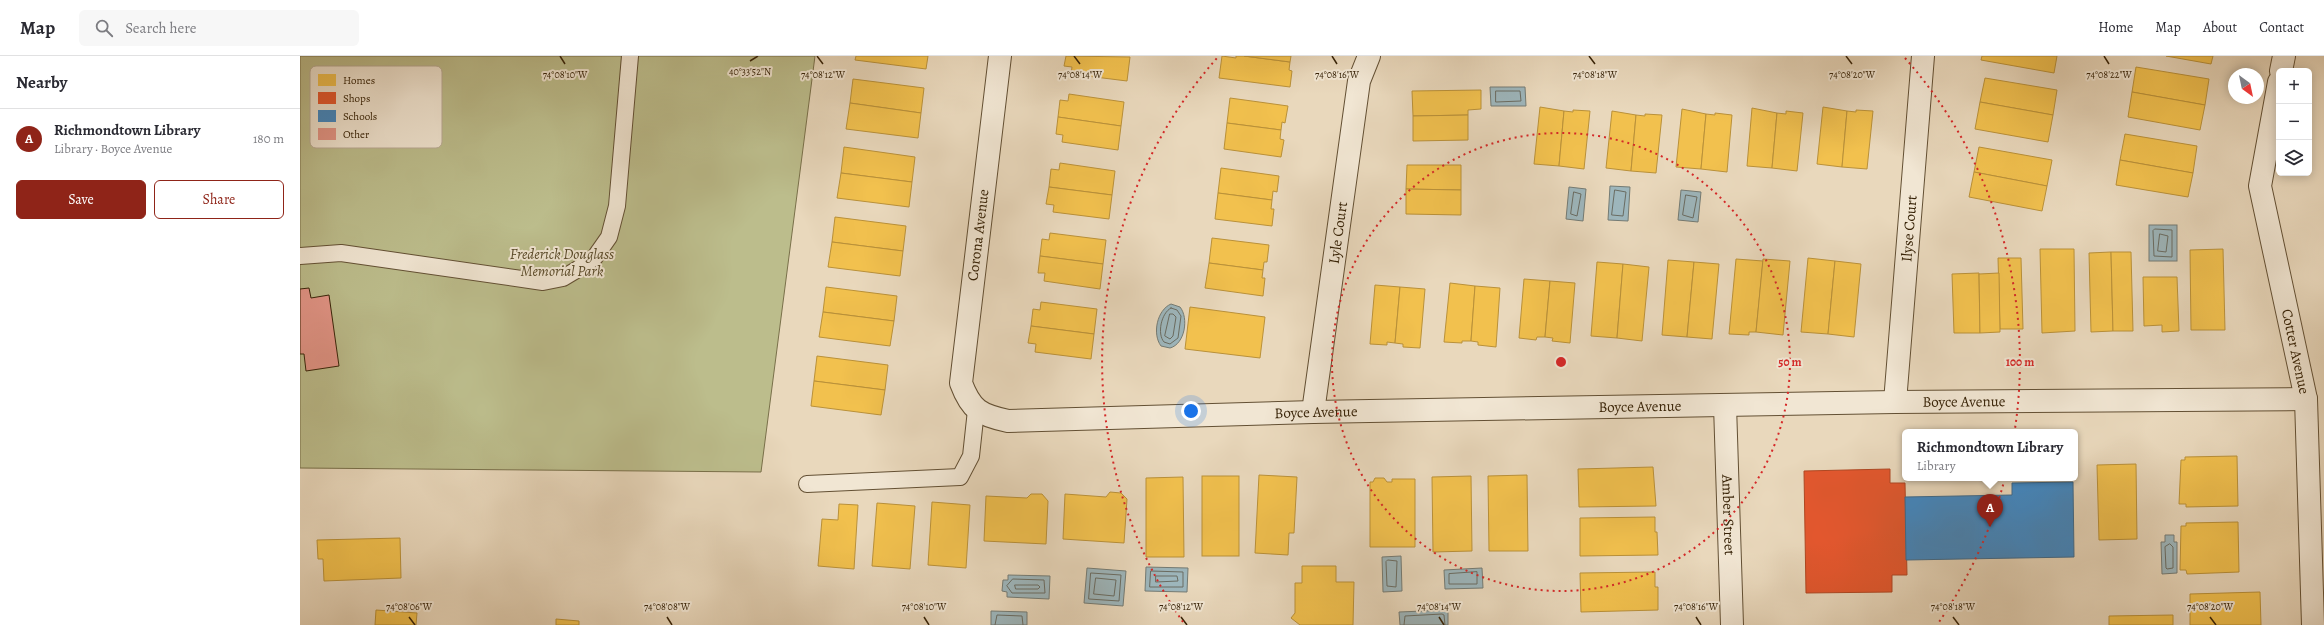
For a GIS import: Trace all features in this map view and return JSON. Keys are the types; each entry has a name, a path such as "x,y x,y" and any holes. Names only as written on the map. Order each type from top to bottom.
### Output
{"street":[{"name":"Corona Avenue","path":"976,410 967,398 961,383 1000,56"},
{"name":"Lyle Court","path":"1313,412 1359,81 1368,56"},
{"name":"Ilyse Court","path":"1895,402 1923,56"},
{"path":"2282,68 2284,56"},
{"name":"Cotter Avenue","path":"2276,98 2260,186 2306,399 2313,625"},
{"name":"Boyce Avenue","path":"976,410 990,417 1008,421 1313,412 1895,402 2306,399"},
{"name":"Amber Street","path":"1725,405 1732,625"}],"lane":[{"path":"300,256 341,253 543,282 563,278 578,269 595,257 609,237 616,206 630,56"},
{"path":"807,484 960,477 972,456 976,410"}],"green space":[{"name":"Frederick Douglass Memorial Park","path":"300,56 815,56 761,472 300,468"}],"water":[{"path":"1490,87 1525,87 1526,106 1491,106"},
{"path":"1610,186 1630,187 1628,221 1608,220"},
{"path":"1569,187 1586,189 1583,221 1566,219"},
{"path":"1681,190 1701,192 1698,222 1678,220"},
{"path":"2149,225 2177,225 2177,261 2149,261"},
{"path":"1171,304 1180,307 1183,312 1185,324 1179,341 1175,346 1170,348 1161,346 1158,341 1157,323 1162,311"},
{"path":"2165,535 2174,535 2174,542 2177,542 2177,573 2162,574 2161,542 2165,542"},
{"path":"1401,556 1402,591 1383,592 1382,557"},
{"path":"1146,567 1188,568 1187,592 1145,591"},
{"path":"1087,568 1126,571 1123,606 1084,603"},
{"path":"1482,568 1483,588 1445,589 1444,570"},
{"path":"1008,575 1050,576 1049,599 1007,597 1007,592 1002,591 1003,580 1008,580"},
{"path":"1448,610 1448,625 1400,625 1399,612"},
{"path":"991,611 1027,612 1027,625 991,625"}],"building: Homes":[{"path":"856,56 928,56 926,69 855,60"},
{"path":"1066,56 1130,57 1127,81 1071,74 1072,67 1064,66"},
{"path":"1222,56 1236,58 1236,56 1244,56 1290,62 1289,70 1292,71 1290,87 1219,78"},
{"path":"1244,56 1291,56 1290,62"},
{"path":"1982,56 2057,56 2054,73 1981,60"},
{"path":"2166,56 2213,56 2211,64"},
{"path":"2136,67 2209,79 2205,105 2132,92"},
{"path":"1985,78 2057,90 2053,115 1980,102"},
{"path":"853,79 924,88 921,113 850,103"},
{"path":"1481,90 1481,109 1468,110 1468,115 1413,116 1412,91"},
{"path":"2132,92 2205,105 2200,130 2128,117"},
{"path":"1069,94 1124,102 1121,126 1058,117 1060,100 1068,101"},
{"path":"1230,98 1288,106 1285,123 1282,122 1281,130 1227,123"},
{"path":"1980,102 2053,115 2048,142 1975,129"},
{"path":"850,103 921,113 918,138 846,129"},
{"path":"1540,107 1564,111 1559,166 1534,164"},
{"path":"1823,107 1847,111 1842,167 1817,164"},
{"path":"1752,108 1777,113 1772,168 1747,166"},
{"path":"1682,109 1706,114 1701,169 1676,167"},
{"path":"1573,110 1590,111 1584,169 1559,166 1564,111 1573,112"},
{"path":"1856,110 1873,111 1867,169 1842,167 1847,111 1856,112"},
{"path":"1612,111 1636,115 1631,171 1606,168"},
{"path":"1786,111 1803,113 1797,171 1772,168 1777,113 1786,114"},
{"path":"1715,113 1732,115 1727,172 1701,169 1706,114 1715,115"},
{"path":"1645,114 1662,115 1656,173 1631,171 1636,115 1645,116"},
{"path":"1468,115 1468,140 1413,141 1413,116"},
{"path":"1058,117 1121,126 1118,150 1062,142 1063,135 1056,134"},
{"path":"1227,123 1281,130 1280,139 1284,140 1281,157 1224,149"},
{"path":"2125,134 2197,146 2193,173 2120,160"},
{"path":"844,147 915,157 912,182 841,173"},
{"path":"1979,147 2052,160 2047,186 1974,172"},
{"path":"2120,160 2193,173 2188,197 2116,185"},
{"path":"1060,163 1115,171 1112,195 1049,187 1051,169 1059,170"},
{"path":"1407,165 1461,165 1461,190 1406,189"},
{"path":"1221,168 1279,176 1277,192 1273,191 1272,200 1218,193"},
{"path":"1974,172 2047,186 2042,211 1969,197"},
{"path":"841,173 912,182 909,207 837,198"},
{"path":"1049,187 1112,195 1109,219 1053,212 1054,205 1046,204"},
{"path":"1406,189 1461,190 1461,215 1406,214"},
{"path":"1218,193 1272,200 1271,209 1274,209 1272,226 1215,219"},
{"path":"835,217 906,226 903,251 832,242"},
{"path":"1050,233 1106,240 1103,264 1040,256 1042,239 1049,240"},
{"path":"1212,238 1269,245 1267,262 1264,262 1263,270 1209,263"},
{"path":"832,242 903,251 900,276 828,267"},
{"path":"2040,249 2074,249 2075,331 2042,333"},
{"path":"2223,249 2225,330 2191,330 2190,250"},
{"path":"2111,252 2113,331 2091,332 2089,253"},
{"path":"2111,252 2131,252 2133,331 2113,331"},
{"path":"1040,256 1103,264 1100,289 1044,281 1045,273 1038,273"},
{"path":"1808,258 1835,261 1828,334 1801,332"},
{"path":"1998,258 2021,258 2023,329 2000,329"},
{"path":"1736,259 1763,261 1756,332 1749,332 1749,335 1729,334"},
{"path":"1763,259 1790,261 1783,335 1756,332"},
{"path":"1668,260 1694,262 1687,337 1662,335"},
{"path":"1835,261 1861,264 1854,337 1828,334"},
{"path":"1597,262 1623,264 1617,338 1591,336"},
{"path":"1694,262 1719,264 1712,339 1687,337"},
{"path":"1209,263 1263,270 1262,278 1265,278 1263,296 1205,288"},
{"path":"1623,264 1649,267 1642,341 1617,338"},
{"path":"1979,273 1980,333 1954,333 1952,274"},
{"path":"1999,273 2000,332 1980,333 1979,274"},
{"path":"2143,277 2177,277 2179,331 2162,332 2162,325 2144,326"},
{"path":"1524,279 1550,281 1545,337 1537,337 1536,340 1519,338"},
{"path":"1550,281 1575,283 1570,343 1552,341 1553,338 1545,337"},
{"path":"1450,283 1475,286 1471,341 1462,341 1462,343 1444,342"},
{"path":"1375,285 1400,287 1395,343 1387,342 1387,345 1370,344"},
{"path":"1475,286 1500,288 1496,347 1478,345 1478,342 1471,341"},
{"path":"826,287 897,296 894,321 823,312"},
{"path":"1400,287 1425,289 1420,348 1403,347 1403,344 1395,343"},
{"path":"1041,302 1097,309 1094,334 1031,326 1033,309 1040,310"},
{"path":"1190,307 1265,317 1260,358 1185,349"},
{"path":"823,312 894,321 890,346 819,337"},
{"path":"1031,326 1094,334 1091,359 1035,352 1036,344 1028,343"},
{"path":"817,356 888,365 885,390 814,381"},
{"path":"814,381 885,390 881,415 811,406"},
{"path":"2237,456 2238,506 2186,507 2186,504 2179,504 2181,460 2185,460 2185,457"},
{"path":"2136,464 2137,539 2099,540 2097,465"},
{"path":"1653,467 1656,506 1579,507 1578,469"},
{"path":"1259,475 1297,477 1294,533 1289,533 1288,555 1255,553"},
{"path":"1527,475 1528,551 1489,551 1488,476"},
{"path":"1202,476 1239,476 1239,556 1202,556"},
{"path":"1471,476 1472,551 1433,552 1432,477"},
{"path":"1183,477 1184,557 1146,557 1146,478"},
{"path":"1375,478 1384,478 1387,482 1392,482 1392,479 1415,479 1415,547 1370,547 1370,482 1373,482"},
{"path":"1110,492 1121,493 1127,499 1124,543 1063,539 1065,494 1106,497"},
{"path":"1031,494 1042,494 1048,501 1046,544 984,541 986,496 1027,498"},
{"path":"932,502 970,505 966,568 928,565"},
{"path":"877,503 915,506 910,569 872,566"},
{"path":"839,504 858,505 854,569 818,566 822,519 838,520"},
{"path":"1655,517 1658,555 1580,556 1580,518"},
{"path":"2238,522 2239,572 2187,574 2186,570 2180,570 2181,526 2186,526 2186,523"},
{"path":"400,538 401,578 324,581 323,559 318,559 317,540"},
{"path":"1302,566 1336,566 1336,582 1354,582 1353,625 1300,625 1291,618 1295,613 1295,583 1302,583"},
{"path":"1655,572 1655,587 1658,587 1658,610 1581,612 1580,573"},
{"path":"2260,592 2261,625 2190,625 2190,594"},
{"path":"376,610 417,613 416,625 375,625"},
{"path":"2173,615 2173,625 2109,625 2109,616"},
{"path":"556,619 579,621 579,625 556,625"}],"building: Shops":[{"path":"1890,469 1890,483 1905,483 1907,575 1892,575 1892,592 1806,593 1804,471"}],"building: Schools":[{"path":"2073,482 2074,557 1906,560 1905,497 2012,495 2012,483"}],"building: Other":[{"path":"309,288 311,298 329,295 339,366 306,371 304,354 300,354 300,289"}],"place":[{"name":"Richmondtown Library","path":"1990,527"}]}
